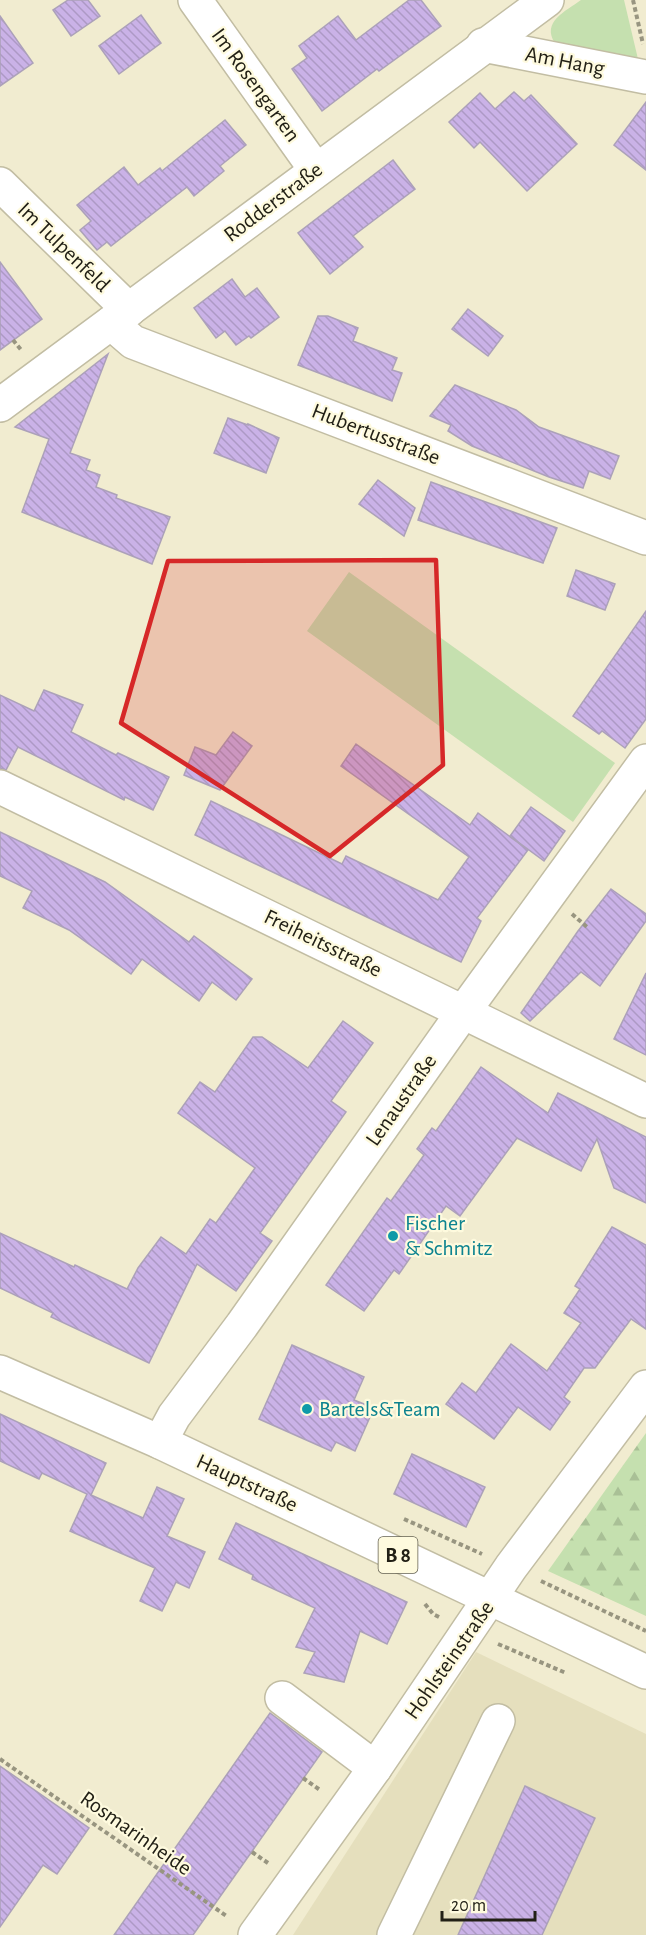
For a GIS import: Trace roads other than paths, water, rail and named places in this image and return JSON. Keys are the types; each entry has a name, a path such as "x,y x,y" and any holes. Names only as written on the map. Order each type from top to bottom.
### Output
{"street":[{"name":"Im Rosengarten","path":"195,0 316,170"},
{"name":"Rodderstraße","path":"0,405 483,45 547,0"},
{"name":"Am Hang","path":"483,45 645,63"},
{"name":"Im Tulpenfeld","path":"0,184 120,316"},
{"name":"Hubertusstraße","path":"120,316 133,342 646,538"},
{"name":"Lenaustraße","path":"160,1442 174,1416 646,761"},
{"name":"Freiheitsstraße","path":"0,787 646,1101"},
{"name":"Hauptstraße","path":"0,1372 160,1442 491,1600"},
{"name":"Hohlsteinstraße","path":"244,1928 375,1768 512,1567 646,1388"},
{"name":"B 8","path":"491,1600 646,1672"},
{"path":"282,1698 375,1768"},
{"path":"394,1935 498,1721"}],"place":[{"name":"Fischer & Schmitz","path":"393,1236"},
{"name":"Bartels&Team","path":"307,1409"}]}
